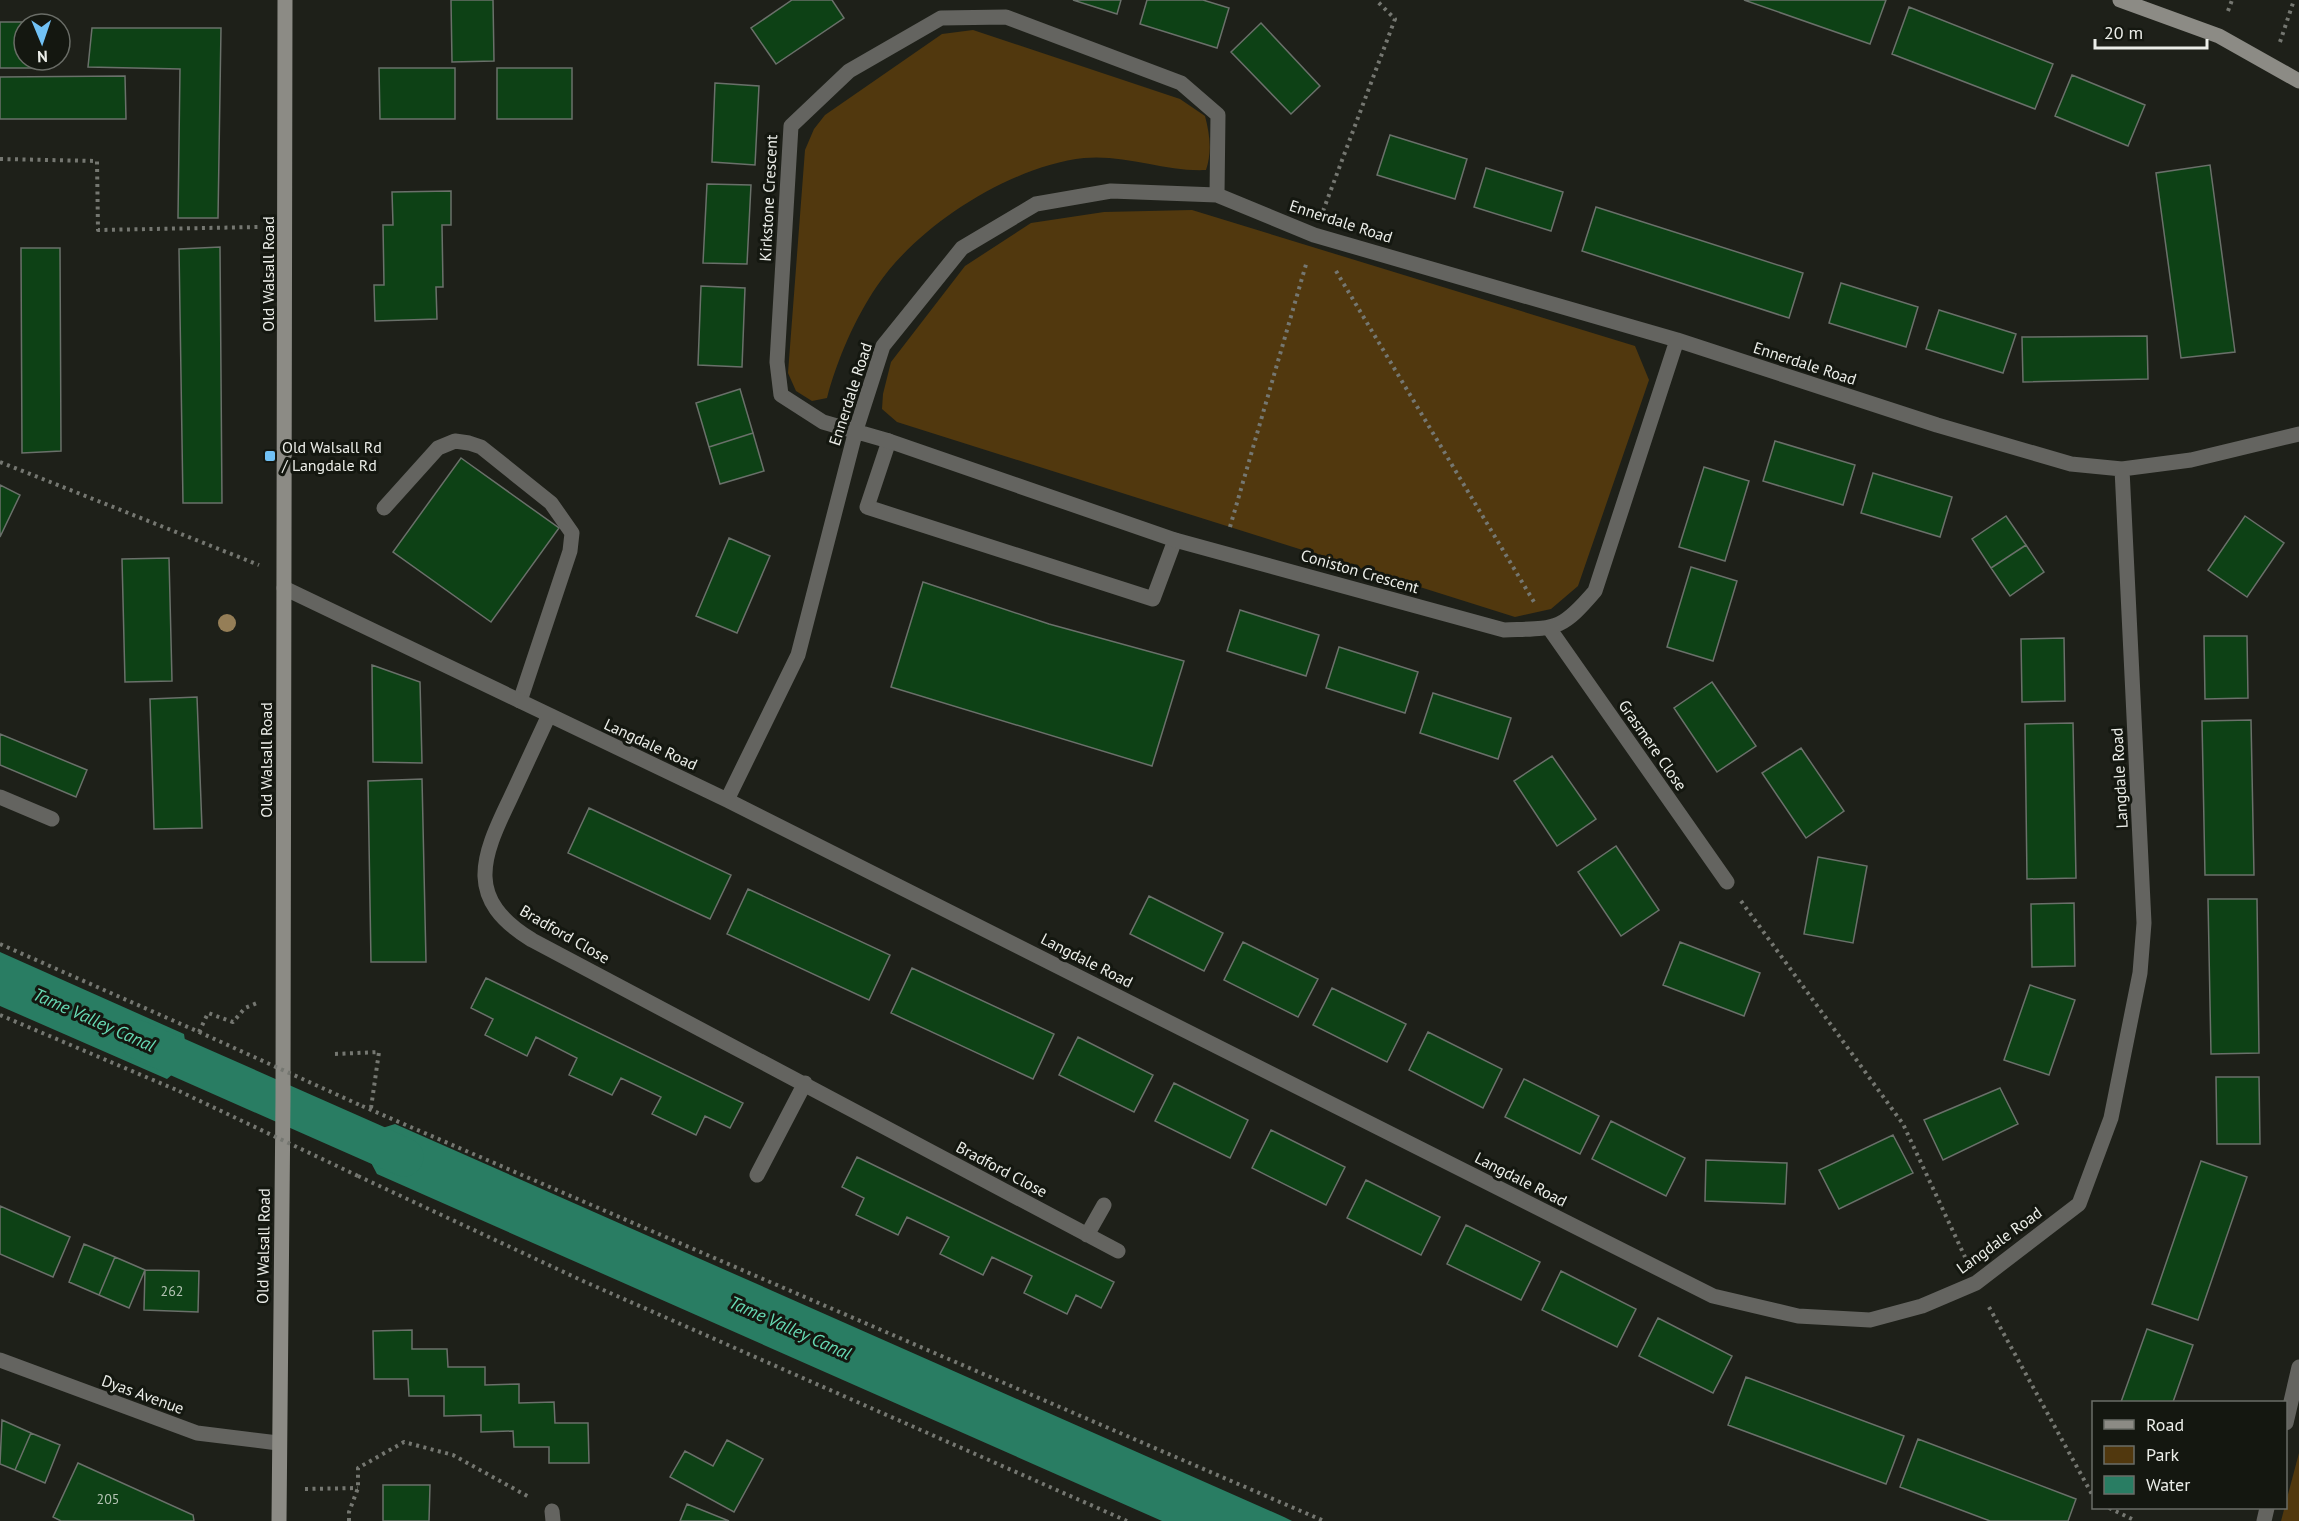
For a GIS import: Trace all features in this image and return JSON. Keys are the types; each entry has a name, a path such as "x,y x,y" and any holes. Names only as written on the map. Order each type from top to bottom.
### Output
{"main road":[{"name":"Old Walsall Road","path":"279,1521 283,992 285,0"},
{"path":"2120,0 2219,36 2299,81"}],"street":[{"name":"Kirkstone Crescent","path":"856,430 823,422 781,395 777,362 790,126 849,70 941,18 1006,17 1181,83 1218,115 1216,195"},
{"name":"Ennerdale Road","path":"727,800 798,655 856,430 883,346 962,248 1036,204 1111,191 1216,195 1314,235 1677,340 1937,425 2071,464 2122,469 2191,460 2299,434"},
{"name":"Coniston Crescent","path":"856,430 1175,540 1223,551 1504,630 1550,628 1571,618 1595,591 1677,340"},
{"path":"384,508 438,448 455,441 481,447 551,503 566,521 572,533 570,551 520,702"},
{"path":"889,441 867,507 1153,599 1175,540"},
{"name":"Langdale Road","path":"284,581 520,702 727,800 1713,1296 1798,1316 1870,1320 1922,1306 1976,1283 2079,1204 2110,1118 2140,973 2144,923 2122,469"},
{"name":"Grasmere Close","path":"1550,628 1727,882"},
{"name":"Bradford Close","path":"549,716 486,853 484,879 490,900 500,916 532,940 1118,1251"},
{"path":"0,797 52,819"},
{"path":"757,1175 805,1083"},
{"path":"1088,1235 1104,1205"},
{"name":"Dyas Avenue","path":"0,1360 197,1433 278,1443"},
{"path":"2287,1419 2299,1367"}],"path":[{"path":"1223,551 1314,235 1395,19 1376,0"},
{"path":"2272,66 2294,0"},
{"path":"0,159 97,161 98,230 286,226"},
{"path":"1314,235 1550,628"},
{"path":"0,462 284,581"},
{"path":"1727,882 1903,1124 1976,1283 2092,1494"},
{"path":"0,944 362,1106 1324,1521"},
{"path":"199,1032 208,1013 233,1022 245,1008 283,992"},
{"path":"0,1015 179,1091 583,1281 1127,1521"},
{"path":"335,1054 379,1052 371,1108"},
{"path":"349,1521 349,1512 358,1488 358,1468 405,1442 453,1455 553,1516"},
{"path":"279,1489 358,1488"},
{"path":"2111,1509 2136,1521"}],"green space":[{"path":"973,30 1180,99 1205,116 1210,143 1206,170 1191,170 1115,158 1084,158 1056,163 1027,173 968,202 916,241 895,263 869,298 854,325 841,354 827,398 812,401 796,391 788,373 805,150 814,129 825,115 942,34"},
{"path":"1192,210 1635,346 1649,380 1578,586 1551,609 1515,617 897,422 882,409 883,394 891,362 965,266 1031,223 1104,212"},
{"path":"2299,1453 2299,1521 2281,1521 2284,1509 2287,1509 2287,1498"}],"water":[{"name":"Tame Valley Canal","path":"0,952 184,1034 188,1061 167,1079 0,1006"},
{"name":"Tame Valley Canal","path":"395,1124 1292,1521 1162,1521 377,1174 357,1136"}],"building":[{"path":"451,0 493,0 494,61 452,62"},
{"path":"792,0 832,0 844,18 776,64 751,28"},
{"path":"1073,0 1121,0 1117,14"},
{"path":"1147,0 1203,0 1229,8 1217,48 1140,24"},
{"path":"1744,0 1886,0 1870,44"},
{"path":"1909,7 2053,64 2035,109 1892,54"},
{"path":"0,22 12,22 12,68 0,68"},
{"path":"1261,23 1320,86 1291,114 1231,52"},
{"path":"92,28 221,28 218,218 178,218 180,69 88,67"},
{"path":"379,68 455,68 455,119 380,119"},
{"path":"497,68 572,68 572,119 497,119"},
{"path":"2072,75 2145,105 2128,146 2055,116"},
{"path":"125,76 126,119 0,119 0,77"},
{"path":"715,83 759,86 755,165 712,162"},
{"path":"1390,135 1467,159 1455,199 1377,175"},
{"path":"2210,165 2235,352 2181,358 2156,173"},
{"path":"1486,168 1563,192 1551,231 1474,207"},
{"path":"707,184 751,185 747,264 703,263"},
{"path":"451,191 451,225 442,225 443,287 436,287 437,319 375,321 374,285 384,285 383,225 393,225 392,192"},
{"path":"1596,207 1803,273 1789,318 1582,251"},
{"path":"220,247 222,503 183,503 179,249"},
{"path":"21,248 60,248 61,451 22,453"},
{"path":"1841,283 1918,307 1906,347 1829,323"},
{"path":"701,286 745,288 742,367 698,365"},
{"path":"1939,310 2016,334 2003,373 1926,349"},
{"path":"2147,336 2148,379 2023,382 2022,337"},
{"path":"740,389 753,433 709,447 696,403"},
{"path":"753,433 764,471 720,484 709,447"},
{"path":"1775,441 1855,465 1843,505 1763,481"},
{"path":"461,458 559,528 491,622 393,552"},
{"path":"1704,467 1749,481 1725,561 1679,547"},
{"path":"1873,473 1952,497 1940,537 1861,513"},
{"path":"0,485 20,495 0,537"},
{"path":"2006,516 2026,545 1991,568 1972,539"},
{"path":"2245,516 2284,543 2247,597 2208,570"},
{"path":"729,538 770,556 737,633 696,616"},
{"path":"2026,545 2044,572 2010,596 1991,568"},
{"path":"169,558 172,681 125,682 122,559"},
{"path":"1691,567 1737,581 1713,661 1667,647"},
{"path":"923,582 1049,624 1184,661 1152,766 891,687"},
{"path":"1240,610 1319,635 1306,676 1227,651"},
{"path":"2204,636 2247,636 2248,698 2205,699"},
{"path":"2064,638 2065,701 2022,702 2021,639"},
{"path":"1339,647 1418,672 1405,713 1326,688"},
{"path":"372,665 420,682 422,763 373,762"},
{"path":"1712,682 1756,746 1717,772 1674,708"},
{"path":"1433,693 1511,718 1498,759 1420,733"},
{"path":"197,697 202,828 154,829 150,699"},
{"path":"2251,720 2254,875 2205,875 2202,721"},
{"path":"2073,723 2076,878 2027,879 2025,724"},
{"path":"0,734 87,770 76,797 0,765"},
{"path":"1801,748 1844,811 1806,838 1762,773"},
{"path":"1552,756 1596,819 1557,846 1514,781"},
{"path":"422,779 426,962 371,962 368,781"},
{"path":"589,808 731,875 710,919 568,853"},
{"path":"1616,846 1659,910 1621,936 1578,872"},
{"path":"1818,857 1867,866 1853,943 1804,934"},
{"path":"748,889 890,955 869,1000 727,934"},
{"path":"1149,896 1223,933 1204,971 1130,934"},
{"path":"2208,899 2257,899 2259,1053 2211,1054"},
{"path":"2074,903 2075,966 2032,967 2031,904"},
{"path":"1243,942 1318,979 1298,1017 1224,980"},
{"path":"1680,942 1760,973 1744,1016 1663,985"},
{"path":"912,968 1054,1034 1033,1079 891,1013"},
{"path":"486,978 743,1103 730,1128 705,1116 696,1135 652,1114 661,1097 621,1078 612,1095 569,1075 577,1058 536,1037 527,1056 485,1035 493,1019 471,1008"},
{"path":"2030,985 2075,1000 2049,1075 2004,1060"},
{"path":"1332,988 1406,1024 1387,1062 1313,1025"},
{"path":"1428,1032 1502,1069 1483,1108 1409,1070"},
{"path":"1078,1037 1153,1075 1134,1112 1059,1075"},
{"path":"2216,1077 2259,1077 2260,1144 2217,1144"},
{"path":"1524,1079 1599,1116 1580,1154 1505,1117"},
{"path":"1174,1083 1248,1120 1230,1158 1155,1121"},
{"path":"2000,1088 2018,1124 1943,1160 1924,1120"},
{"path":"1611,1121 1685,1158 1666,1196 1592,1159"},
{"path":"1271,1130 1345,1167 1326,1205 1252,1168"},
{"path":"1893,1135 1913,1173 1839,1209 1819,1170"},
{"path":"857,1157 1114,1282 1101,1308 1076,1295 1067,1314 1024,1293 1032,1276 992,1257 983,1275 940,1254 949,1237 907,1217 898,1235 856,1215 864,1198 842,1187"},
{"path":"1706,1160 1787,1163 1785,1204 1705,1201"},
{"path":"2201,1161 2247,1177 2198,1320 2152,1304"},
{"path":"1366,1180 1440,1217 1421,1255 1347,1218"},
{"path":"0,1206 70,1237 53,1277 0,1254"},
{"path":"1466,1225 1540,1262 1521,1300 1447,1264"},
{"path":"84,1244 115,1257 99,1295 69,1282"},
{"path":"115,1257 145,1270 129,1308 99,1295"},
{"path":"145,1270 199,1271 198,1312 144,1310"},
{"path":"1561,1271 1636,1309 1617,1347 1542,1310"},
{"path":"1658,1318 1732,1356 1713,1393 1639,1356"},
{"path":"2147,1329 2193,1345 2173,1401 2121,1401"},
{"path":"412,1330 412,1349 447,1349 448,1367 485,1367 485,1385 519,1384 519,1403 554,1402 555,1423 588,1423 589,1463 549,1463 549,1447 514,1447 513,1431 481,1432 481,1415 444,1416 444,1396 409,1396 408,1379 374,1379 373,1331"},
{"path":"1746,1377 1904,1436 1886,1484 1728,1425"},
{"path":"2,1420 31,1433 15,1470 0,1464"},
{"path":"31,1433 60,1445 45,1483 15,1470"},
{"path":"1918,1439 2076,1499 2068,1521 1990,1521 1900,1487"},
{"path":"727,1440 763,1459 734,1512 670,1477 685,1451 713,1466"},
{"path":"78,1463 193,1515 194,1521 61,1521 53,1517"},
{"path":"383,1485 430,1485 429,1521 383,1521"},
{"path":"687,1504 729,1521 680,1521"}],"waterway":[{"name":"Tame Valley Canal","path":"139,1040 404,1157"}],"place":[{"name":"Old Walsall Rd / Langdale Rd","path":"270,456"}]}
